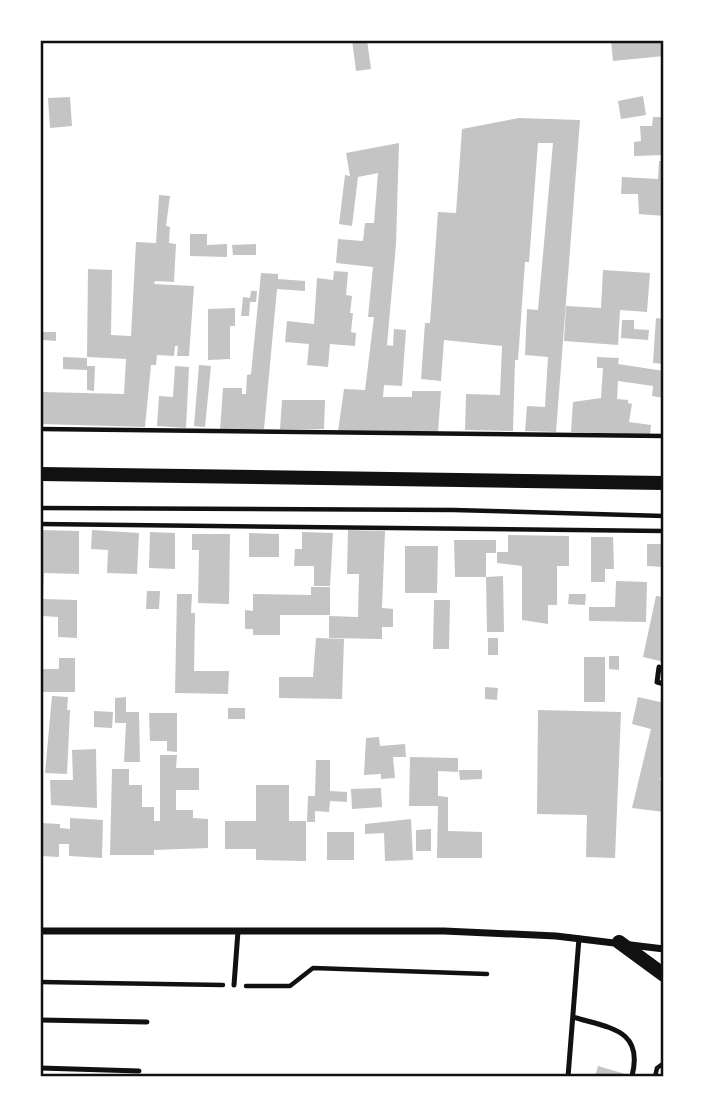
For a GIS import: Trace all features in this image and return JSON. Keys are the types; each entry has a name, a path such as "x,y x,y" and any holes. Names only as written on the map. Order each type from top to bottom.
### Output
{"main road":[{"path":"40,474 664,484"},
{"path":"619,942 664,975"}],"street":[{"path":"40,931 444,931 579,938 664,949"}],"lane":[{"path":"659,667 657,682 664,684"},
{"path":"234,985 238,931"},
{"path":"568,1077 579,938"},
{"path":"572,1017 615,1030 631,1040 636,1052 632,1076"},
{"path":"40,1020 146,1022"},
{"path":"40,1068 139,1071"}],"path":[{"path":"40,429 664,436"},
{"path":"40,508 454,510 664,516"},
{"path":"40,524 664,531"},
{"path":"40,982 290,986 313,968 487,974"},
{"path":"654,1077 657,1068 664,1063"}],"building":[{"path":"352,40 367,40 371,69 356,71"},
{"path":"611,40 664,40 664,56 613,61"},
{"path":"643,96 646,115 621,119 618,101"},
{"path":"70,97 72,126 50,128 48,98"},
{"path":"653,117 664,117 664,155 634,156 634,142 641,141 640,126 652,126"},
{"path":"519,118 580,120 556,432 525,431 527,406 545,407 548,357 525,355 527,309 538,310 553,143 538,143 529,262 525,262 518,360 515,360 513,431 465,430 466,394 500,395 502,346 444,340 441,381 421,379 425,323 430,323 438,212 456,213 462,129"},
{"path":"399,143 396,244 387,345 393,346 394,329 406,330 402,386 384,385 383,397 412,397 412,391 441,391 438,432 338,431 344,389 365,390 374,317 368,317 373,267 336,263 338,239 363,241 365,223 374,223 378,173 358,177 352,226 339,224 345,175 350,176 346,153"},
{"path":"659,161 664,161 664,216 639,214 638,194 621,194 622,177 658,179"},
{"path":"159,195 170,196 166,226 170,227 169,243 176,244 174,282 155,281 154,284 194,286 189,356 177,356 178,346 175,346 174,356 157,355 156,365 151,365 145,427 41,424 42,392 124,394 126,359 87,357 88,269 112,270 111,335 131,336 136,242 156,243"},
{"path":"190,234 207,234 207,245 227,244 227,257 190,256"},
{"path":"256,244 256,255 233,255 232,245"},
{"path":"603,270 650,273 647,312 620,310 618,345 564,341 566,306 601,308"},
{"path":"334,271 348,272 346,295 352,296 351,332 356,333 355,346 330,344 328,367 307,365 309,344 285,342 287,321 314,324 317,278 333,280"},
{"path":"261,273 278,274 278,279 305,281 305,291 277,289 264,429 220,430 223,388 242,388 242,394 246,394 247,375 251,374"},
{"path":"251,291 257,291 256,302 250,302 249,316 241,316 243,297 250,298"},
{"path":"235,308 235,326 230,326 230,359 208,360 208,309"},
{"path":"656,318 664,319 664,364 653,363"},
{"path":"622,320 634,320 634,329 649,330 648,340 621,338"},
{"path":"40,332 56,332 56,341 43,340 43,358 40,358"},
{"path":"63,357 87,358 87,366 95,366 94,391 87,390 87,370 63,369"},
{"path":"597,357 619,358 618,364 664,371 664,398 652,396 653,386 618,381 617,399 628,400 628,403 632,404 629,422 651,425 650,435 571,432 573,402 601,398 603,368 597,368"},
{"path":"199,365 211,366 205,427 194,426"},
{"path":"175,366 189,367 186,428 157,426 159,396 173,397"},
{"path":"282,400 325,400 324,429 280,429"},
{"path":"40,530 79,531 79,574 44,573 43,599 77,600 77,638 58,637 58,617 43,616 43,623 40,623"},
{"path":"92,530 139,533 137,574 107,573 108,550 91,549"},
{"path":"348,530 385,531 382,608 393,609 393,627 382,627 382,639 329,638 329,616 358,617 359,574 347,574"},
{"path":"150,532 175,533 175,569 149,568"},
{"path":"302,532 333,533 330,586 314,586 314,566 294,566 295,549 302,549"},
{"path":"249,533 279,534 279,557 249,557"},
{"path":"192,534 230,534 229,604 198,603 199,550 192,550"},
{"path":"508,535 569,536 569,566 557,566 557,605 548,605 548,624 522,620 522,566 497,563 497,552 508,552"},
{"path":"591,537 613,537 614,569 605,569 605,582 591,582"},
{"path":"454,540 496,540 496,553 486,553 486,577 455,577"},
{"path":"647,544 664,544 664,567 647,566"},
{"path":"405,546 438,546 437,593 405,593"},
{"path":"503,576 504,632 487,632 486,577"},
{"path":"616,581 647,582 646,622 589,621 589,607 615,607"},
{"path":"311,587 330,587 330,615 280,615 280,635 253,635 253,629 245,629 245,610 253,611 253,594 311,595"},
{"path":"147,591 160,591 159,609 146,609"},
{"path":"177,594 192,594 191,613 195,613 194,671 229,671 228,694 175,693"},
{"path":"569,594 586,594 585,605 568,604"},
{"path":"656,596 664,597 664,662 643,657"},
{"path":"434,600 450,600 449,649 433,649"},
{"path":"316,638 344,639 342,699 279,698 279,677 313,677"},
{"path":"488,638 498,638 498,655 488,655"},
{"path":"609,656 619,656 619,670 609,669"},
{"path":"584,657 605,657 605,702 584,702"},
{"path":"59,658 75,658 75,692 40,692 40,669 59,669"},
{"path":"485,687 498,688 497,700 485,699"},
{"path":"52,696 68,697 67,710 70,710 67,774 45,773"},
{"path":"126,697 126,712 139,712 140,762 124,762 126,723 115,723 115,698"},
{"path":"638,697 664,703 664,765 660,780 664,781 664,812 632,808 651,729 632,724"},
{"path":"228,708 245,708 245,719 228,719"},
{"path":"538,710 621,712 615,858 586,857 587,815 537,814"},
{"path":"94,711 113,712 112,728 94,727"},
{"path":"149,713 177,713 177,752 167,751 167,741 150,741"},
{"path":"379,737 380,746 405,744 406,757 393,757 395,778 381,779 381,774 364,775 366,738"},
{"path":"96,749 97,808 51,805 50,780 73,780 72,750"},
{"path":"160,755 177,755 176,768 199,768 199,790 176,790 176,810 193,810 193,818 208,819 208,848 154,850 154,855 110,855 112,769 129,769 129,785 142,785 142,807 154,807 154,821 160,821"},
{"path":"410,757 458,758 458,772 438,771 438,796 448,797 448,831 482,832 482,858 437,858 438,806 409,806"},
{"path":"316,760 330,760 330,791 347,792 347,802 330,801 329,812 315,811 315,822 307,822 308,796 315,796"},
{"path":"459,770 482,770 482,779 460,780"},
{"path":"256,785 289,785 289,821 306,821 306,861 256,860 256,849 225,849 225,821 256,821"},
{"path":"381,788 382,807 352,809 351,789"},
{"path":"70,818 103,820 102,858 69,856 69,844 59,844 59,857 40,856 40,823 60,824 60,828 70,829"},
{"path":"411,819 413,860 385,861 384,833 365,834 365,824"},
{"path":"431,829 431,851 416,851 416,830"},
{"path":"327,832 354,832 354,860 327,860"},
{"path":"598,1066 632,1076 595,1077"}]}
